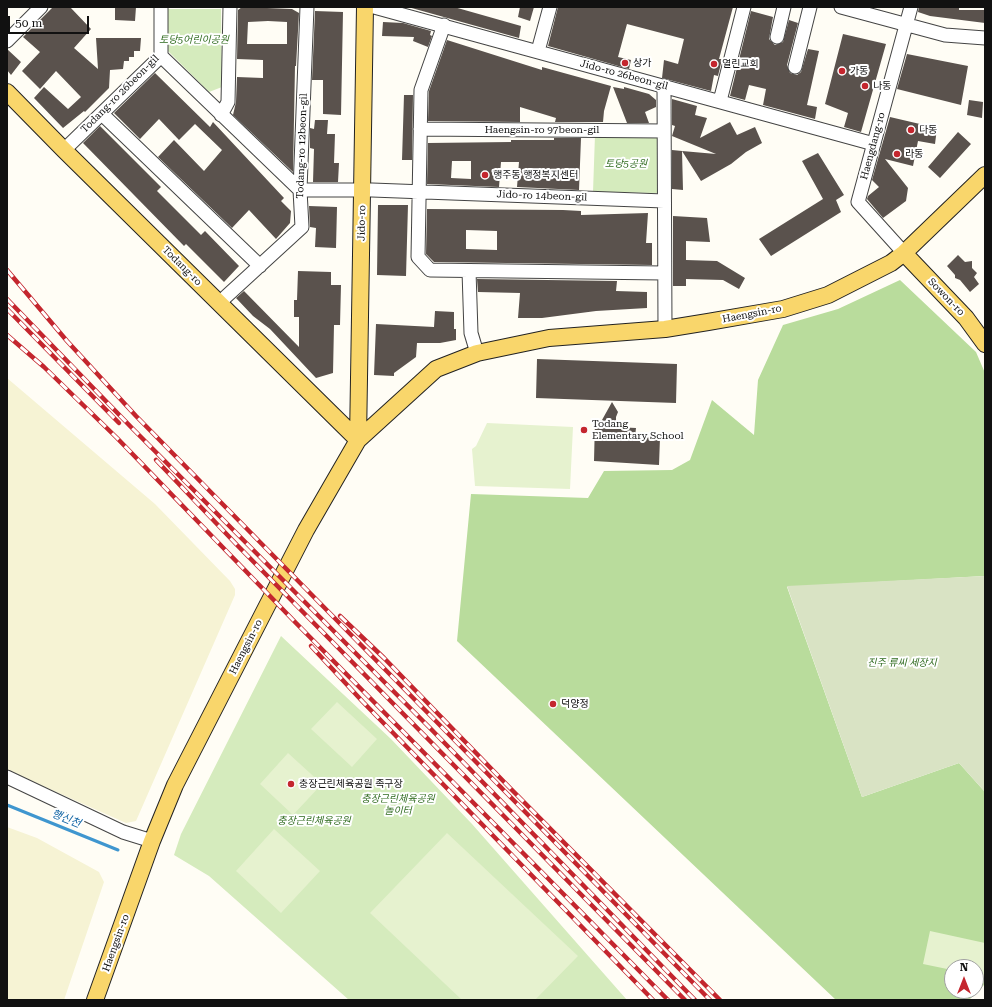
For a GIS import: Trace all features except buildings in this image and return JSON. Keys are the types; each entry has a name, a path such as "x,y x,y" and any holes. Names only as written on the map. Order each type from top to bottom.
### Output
{"main road":[{"name":"Jido-ro","path":"358,440 365,7"},
{"name":"Todang-ro","path":"7,92 358,440"},
{"name":"Haengsin-ro","path":"95,1000 152,841 186,764 306,530 358,440 436,369 477,353 549,338 665,329 783,309 828,295 891,263 904,253 985,174"},
{"name":"Sowon-ro","path":"904,253 966,318 985,344"}],"street":[{"path":"7,42 41,7"},
{"name":"Todang-ro 26beon-gil","path":"64,150 161,56 161,7"},
{"path":"221,116 228,102 230,7"},
{"name":"Todang-ro 12beon-gil","path":"219,303 302,227 300,190 307,7"},
{"name":"Jido-ro 26beon-gil","path":"374,7 874,144"},
{"path":"538,51 550,7"},
{"path":"720,101 744,7"},
{"path":"777,37 784,7"},
{"path":"795,67 810,7"},
{"path":"840,7 945,35 985,38"},
{"name":"Haengdang-ro","path":"904,253 858,202 911,7"},
{"path":"444,26 421,90 418,257 430,270 663,273"},
{"path":"161,56 221,116 300,190"},
{"path":"664,86 663,273 665,329"},
{"path":"102,114 260,266"},
{"name":"Haengsin-ro 97beon-gil","path":"420,129 664,131"},
{"name":"Jido-ro 14beon-gil","path":"300,190 363,190 664,201"},
{"path":"469,271 471,333 477,353"},
{"path":"7,777 123,832 152,841"}],"shaded area":[{"path":"7,378 155,504 230,581 235,589 235,595 136,821 126,823 7,770"},
{"path":"7,827 37,838 99,872 104,882 64,1000 7,1000"}],"green space":[{"name":"토당5어린이공원","path":"165,9 221,9 222,87 209,92 167,50"},
{"name":"토당5공원","path":"595,135 659,138 657,193 593,192"},
{"path":"900,280 976,352 985,373 985,576 787,587 862,797 959,763 985,792 985,984 984,985 984,959 944,959 944,999 970,999 969,1000 836,1000 457,641 471,494 588,498 604,471 672,470 690,460 712,400 754,435 758,380 783,325 838,309"},
{"path":"487,423 573,427 570,489 475,486 472,449 476,446"},
{"name":"진주 류씨 세장지","path":"985,576 985,792 959,763 862,797 787,586"},
{"name":"충장근린체육공원","path":"281,636 391,739 472,824 627,1000 349,1000 209,876 174,855 181,834"},
{"path":"337,702 377,739 352,767 311,729"},
{"name":"충장근린체육공원 족구장","path":"288,753 322,784 293,815 260,784"},
{"path":"274,829 320,871 281,913 236,871"},
{"path":"447,833 578,956 535,1000 462,1000 370,913"},
{"path":"930,931 985,943 985,978 984,959 944,959 944,968 923,964"}],"waterway":[{"name":"행신천","path":"7,805 118,850"}],"railway":[{"path":"7,270 67,341 136,416 710,1000"},
{"path":"7,299 131,427 429,727 695,1000"},
{"path":"7,309 119,423"},
{"path":"7,335 44,367 117,438 296,623 668,1000"},
{"path":"156,460 237,545 685,1000"},
{"path":"340,616 384,658 510,788 720,1000"},
{"path":"311,646 363,702 653,1000"}],"place":[{"name":"상가","path":"625,63"},
{"name":"열린교회","path":"714,64"},
{"name":"가동","path":"842,71"},
{"name":"나동","path":"865,86"},
{"name":"다동","path":"911,130"},
{"name":"라동","path":"897,154"},
{"name":"행주동 행정복지센터","path":"485,175"},
{"name":"Todang Elementary School","path":"584,430"},
{"name":"덕양정","path":"553,704"},
{"name":"충장근린체육공원 족구장","path":"291,784"}],"park label":[{"name":"충장근린체육공원 놀이터","path":"398,804"}]}
